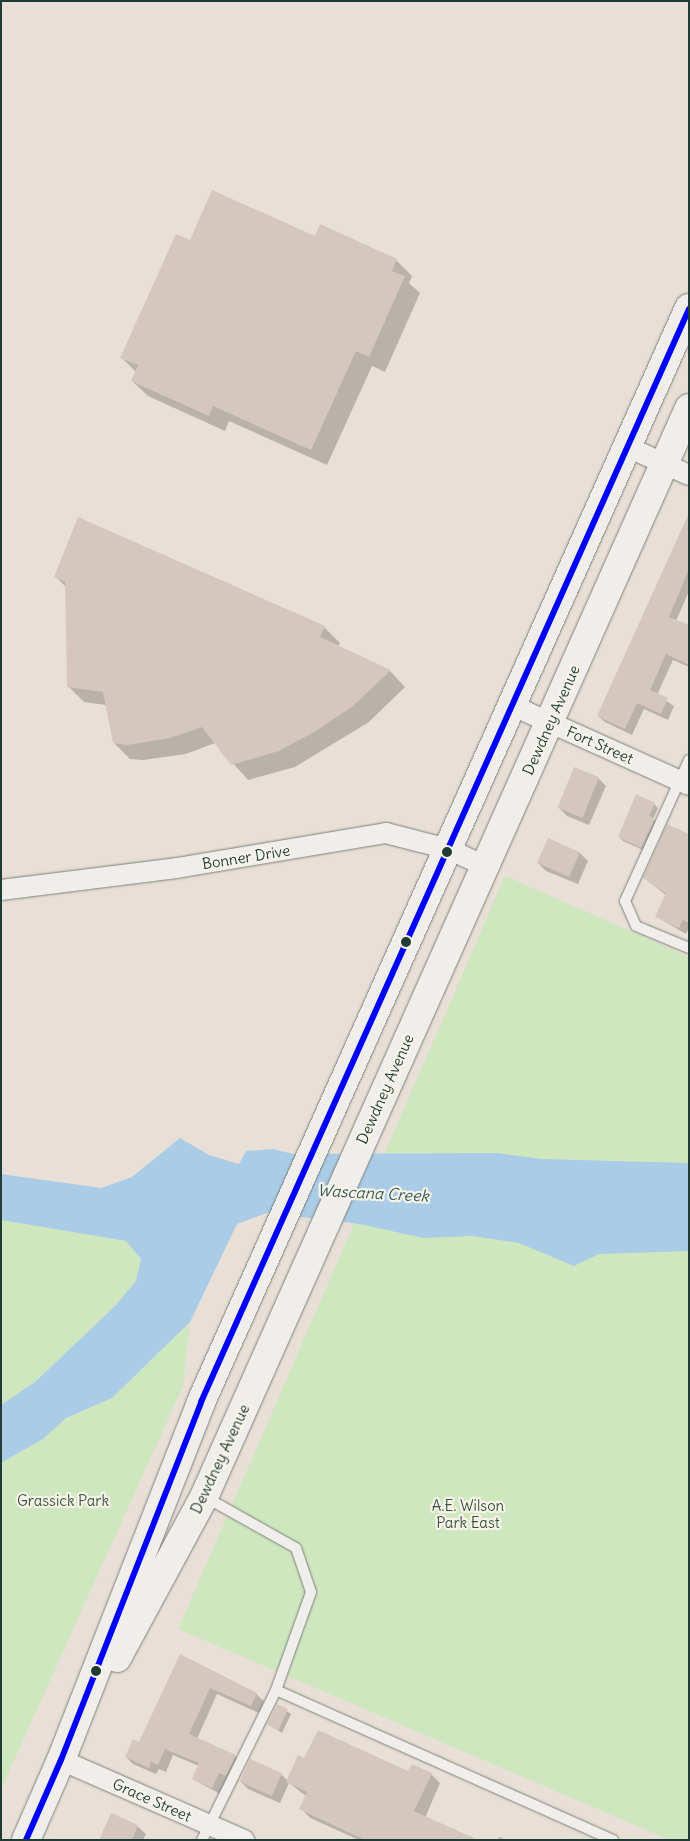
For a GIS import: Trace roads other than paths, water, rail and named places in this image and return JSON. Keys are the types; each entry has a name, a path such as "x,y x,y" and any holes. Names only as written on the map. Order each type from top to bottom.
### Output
{"main road":[{"name":"Dewdney Avenue","path":"26,1840 61,1760 201,1402 689,308"},
{"name":"Dewdney Avenue","path":"61,1760 204,1497 294,1299 364,1136 689,408"}],"street":[{"path":"628,447 689,475"},
{"name":"Fort Street","path":"512,705 684,783"},
{"name":"Bonner Drive","path":"1,890 177,868 386,833 448,849 485,866"},
{"name":"Grace Street","path":"61,1760 205,1832 244,1840"}],"lane":[{"path":"689,760 684,783 625,902 636,926 689,948"},
{"path":"204,1497 296,1548 311,1592 276,1690 205,1832"},
{"path":"276,1690 613,1840"}],"water":[{"name":"Wascana Creek","path":"180,1138 209,1155 239,1164 246,1151 273,1149 293,1154 496,1153 542,1159 689,1163 689,1251 599,1254 574,1266 519,1243 472,1236 423,1238 360,1224 267,1213 237,1224 190,1322 112,1398 66,1418 43,1439 1,1463 1,1405 35,1382 115,1306 136,1281 141,1259 126,1241 1,1220 1,1174 101,1188 132,1177"}],"park label":[{"name":"Grassick Park","path":"63,1501"},
{"name":"A.E. Wilson Park East","path":"468,1514"}]}
